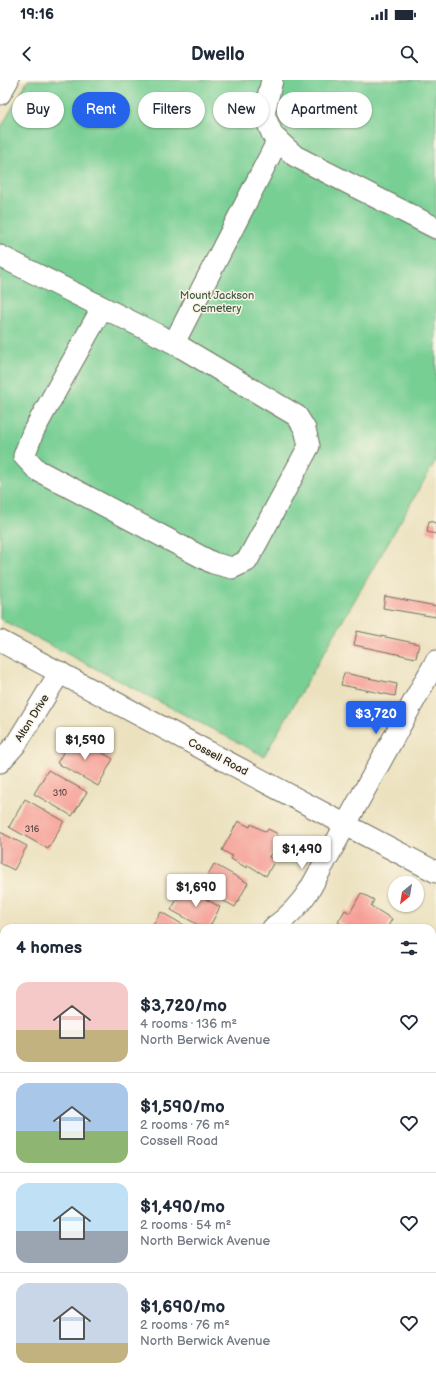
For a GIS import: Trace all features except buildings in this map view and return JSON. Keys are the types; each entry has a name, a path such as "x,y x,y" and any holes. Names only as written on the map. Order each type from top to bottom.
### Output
{"street":[{"path":"0,94 8,80"},
{"path":"272,80 264,114 273,136 295,156 436,228"},
{"path":"174,343 278,140"},
{"path":"0,256 174,343 297,416 305,429 309,446 247,561 232,568 213,563 38,470 24,456 33,432 102,308"},
{"name":"Cossell Road","path":"0,641 436,872"},
{"path":"278,924 290,914 304,898 436,661"},
{"name":"Alton Drive","path":"0,762 16,744 60,672"}],"green space":[{"name":"Mount Jackson Cemetery","path":"28,80 436,80 436,460 264,756 0,619 0,129 12,108 12,128 64,128 64,92 21,92"}]}
